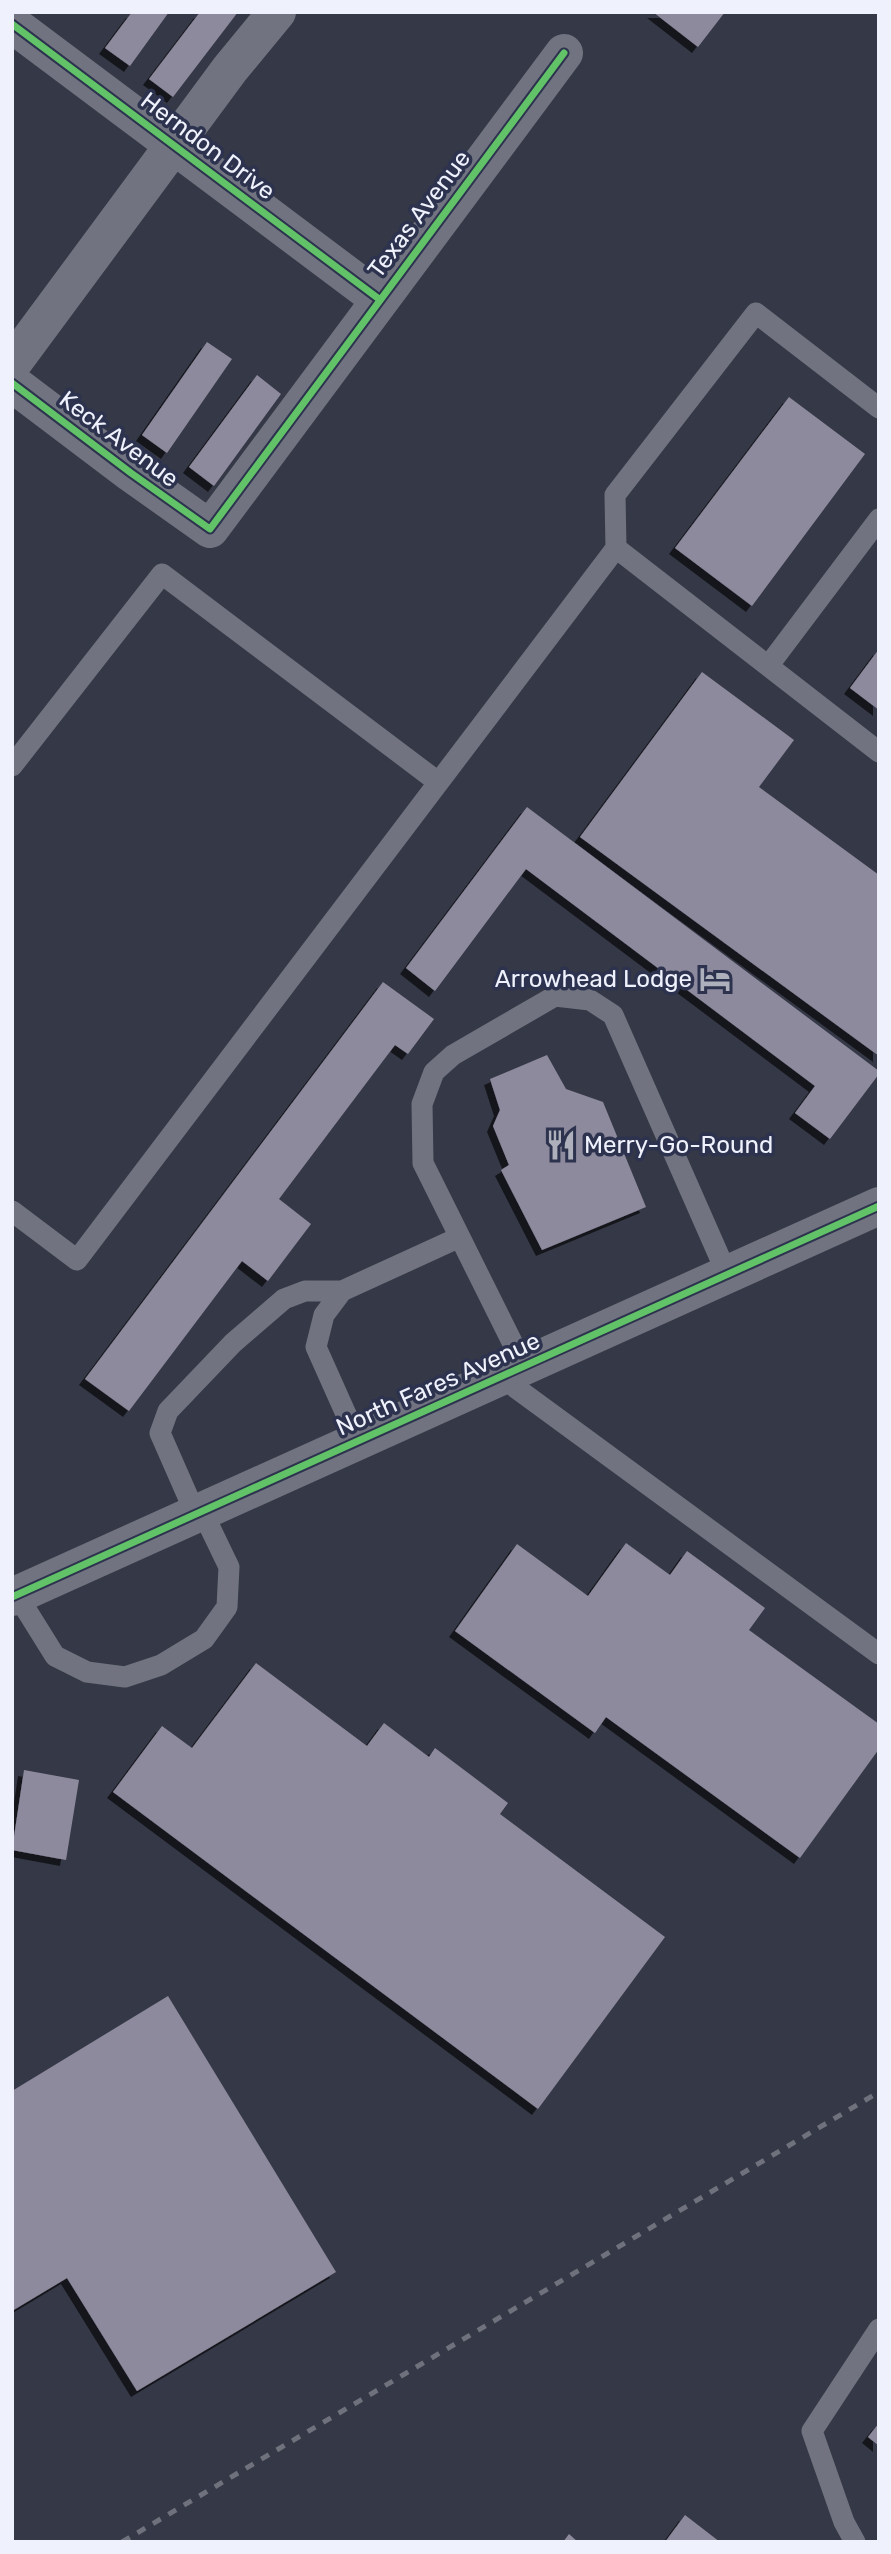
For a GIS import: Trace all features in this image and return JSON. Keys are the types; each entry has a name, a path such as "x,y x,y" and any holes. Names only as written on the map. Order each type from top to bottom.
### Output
{"street":[{"path":"12,364 230,69 277,12"},
{"name":"Herndon Drive","path":"12,24 379,299"},
{"name":"Texas Avenue","path":"204,525 210,529 564,53"},
{"name":"Keck Avenue","path":"12,383 204,525"},
{"name":"North Fares Avenue","path":"15,1596 879,1206"}],"lane":[{"path":"12,1211 76,1260 615,548 615,495 756,313 879,408"},
{"path":"769,666 879,519"},
{"path":"615,548 879,752"},
{"path":"12,766 162,574 438,782"},
{"path":"727,1274 613,1015 590,1000 555,996 453,1055 434,1072 422,1104 423,1163 460,1237 512,1372 879,1654"},
{"path":"15,1596 55,1656 87,1672 125,1677 161,1665 204,1639 227,1607 229,1567 160,1433 168,1411 233,1343 284,1299 305,1291 342,1291 460,1237"},
{"path":"342,1291 324,1315 316,1347 358,1441"},
{"path":"855,2542 844,2522 812,2431 879,2329"}],"building":[{"path":"132,12 169,12 130,66 105,48"},
{"path":"200,12 238,12 173,97 149,79"},
{"path":"653,12 725,12 698,47"},
{"path":"207,342 232,359 167,453 142,435"},
{"path":"257,375 281,394 214,486 189,467"},
{"path":"789,397 865,454 752,606 675,548"},
{"path":"879,649 879,710 850,688"},
{"path":"702,672 794,740 759,787 879,875 879,1056 580,837"},
{"name":"Arrowhead Lodge","path":"527,807 879,1071 830,1139 795,1113 815,1086 526,869 435,991 406,968"},
{"path":"383,982 434,1019 408,1054 395,1045 279,1199 311,1224 268,1281 242,1261 129,1411 85,1379"},
{"name":"Merry-Go-Round","path":"547,1055 566,1089 603,1102 646,1207 542,1250 501,1170 509,1165 493,1126 500,1110 490,1079"},
{"path":"626,1543 670,1575 687,1551 765,1608 749,1630 879,1724 879,1749 800,1858 606,1717 595,1733 455,1631 517,1544 588,1596"},
{"path":"256,1663 367,1746 384,1723 429,1757 435,1748 508,1803 500,1814 665,1937 538,2109 113,1792 162,1726 192,1748"},
{"path":"24,1770 79,1780 66,1860 12,1850"},
{"path":"168,1996 336,2272 137,2391 67,2278 12,2311 12,2091"},
{"path":"879,2423 879,2446 868,2437"},
{"path":"685,2515 720,2542 665,2542"},
{"path":"569,2534 578,2542 563,2542"}],"railway":[{"path":"122,2542 879,2092"}],"cycle path":[{"path":"12,24 379,299"},
{"path":"12,383 210,529 564,53"},
{"path":"12,1597 879,1206"}],"place":[{"name":"Arrowhead Lodge","path":"715,979"},
{"name":"Merry-Go-Round","path":"561,1145"}]}
